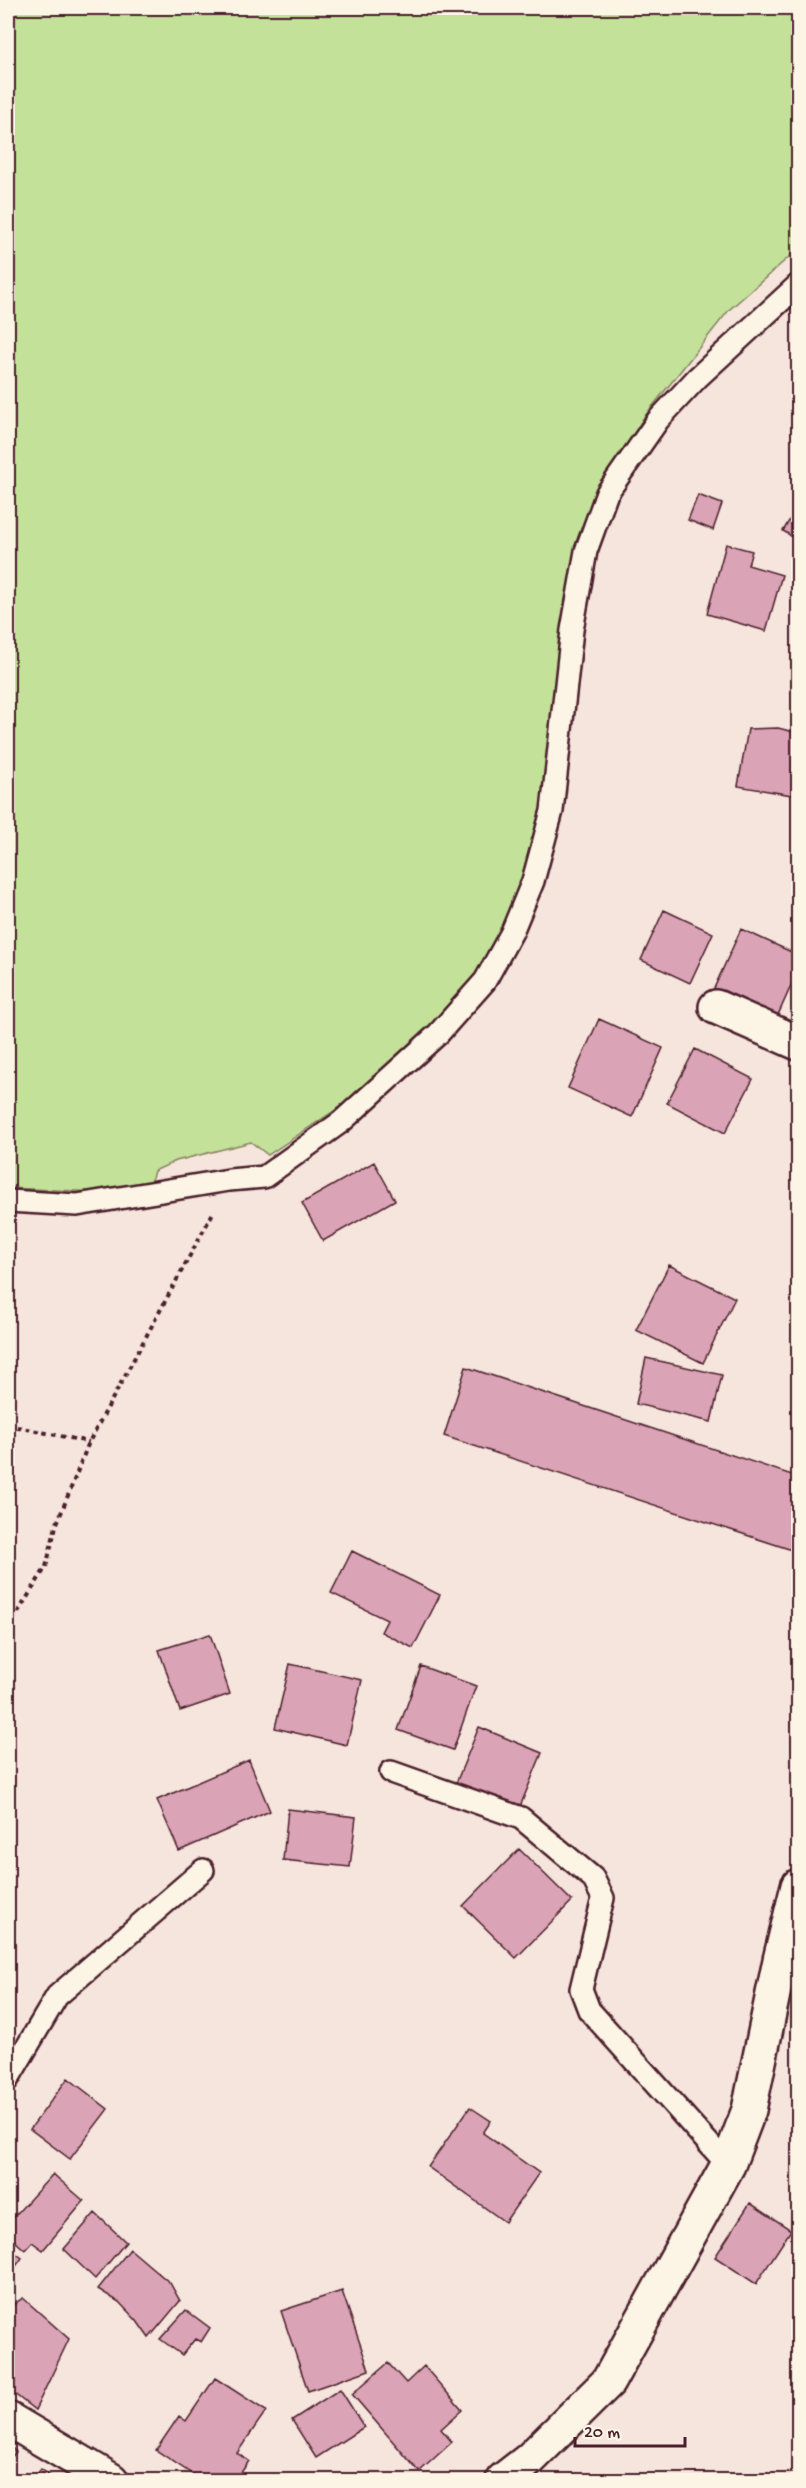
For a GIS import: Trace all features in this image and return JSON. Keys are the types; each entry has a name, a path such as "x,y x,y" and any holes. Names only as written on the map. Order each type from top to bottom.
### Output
{"street":[{"path":"716,1007 798,1043"},
{"path":"503,2481 530,2459 608,2382 728,2165 749,2110 789,1963 798,1886"},
{"path":"8,2420 111,2481"}],"lane":[{"path":"8,1201 77,1205 229,1180 264,1177 340,1122 438,1034 484,981 512,932 533,881 552,811 572,630 586,551 607,493 658,420 696,378 798,285"},
{"path":"391,1772 521,1818 593,1878 603,1898 581,1989 589,2010 728,2165"},
{"path":"8,2079 57,1996 203,1869"}],"path":[{"path":"8,1628 46,1567 56,1526 89,1442 212,1217 229,1180"},
{"path":"8,1425 89,1442"}],"green space":[{"path":"8,8 798,8 798,249 729,310 644,417 601,489 550,788 520,892 496,946 463,991 426,1035 365,1090 268,1155 251,1142 176,1161 154,1171 147,1194 8,1188"}],"building":[{"path":"698,495 722,504 713,530 688,520"},
{"path":"798,506 798,540 783,531"},
{"path":"726,544 752,551 748,565 782,575 766,631 707,614"},
{"path":"778,728 798,733 798,796 738,786 748,729"},
{"path":"664,910 713,933 690,983 641,960"},
{"path":"741,929 798,955 798,970 774,1024 711,995"},
{"path":"599,1019 663,1048 632,1117 568,1088"},
{"path":"695,1049 753,1079 725,1133 667,1103"},
{"path":"374,1162 395,1200 323,1241 302,1203"},
{"path":"669,1265 735,1298 703,1363 636,1330"},
{"path":"646,1358 722,1375 711,1422 636,1404"},
{"path":"466,1367 798,1477 798,1552 444,1436"},
{"path":"352,1551 440,1595 413,1648 381,1632 387,1620 331,1593"},
{"path":"210,1634 230,1694 180,1711 159,1650"},
{"path":"290,1664 362,1680 347,1745 275,1728"},
{"path":"421,1666 476,1686 453,1750 398,1730"},
{"path":"479,1727 542,1753 519,1809 456,1783"},
{"path":"249,1760 270,1811 179,1851 157,1800"},
{"path":"288,1809 356,1817 350,1867 283,1860"},
{"path":"519,1849 572,1901 516,1958 463,1906"},
{"path":"68,2078 108,2109 70,2159 30,2129"},
{"path":"470,2107 491,2121 483,2133 539,2173 505,2222 428,2167"},
{"path":"53,2174 84,2201 43,2250 32,2242 25,2250 8,2235 8,2223"},
{"path":"750,2203 791,2230 756,2284 715,2257"},
{"path":"95,2213 126,2242 95,2279 64,2249"},
{"path":"8,2248 22,2258 8,2277"},
{"path":"130,2249 170,2283 180,2301 149,2338 119,2302 98,2289"},
{"path":"342,2291 369,2370 308,2391 281,2311"},
{"path":"23,2298 69,2339 35,2410 8,2389 8,2303 11,2306"},
{"path":"186,2310 210,2328 201,2342 195,2339 182,2355 160,2339"},
{"path":"388,2363 406,2383 424,2366 462,2410 441,2429 452,2442 419,2472 352,2394"},
{"path":"215,2378 266,2411 237,2453 249,2461 236,2480 201,2480 156,2450 179,2416 186,2421"},
{"path":"340,2389 364,2427 316,2458 292,2420"},
{"path":"8,2444 16,2452 8,2461"},
{"path":"41,2469 56,2480 32,2480"}]}
